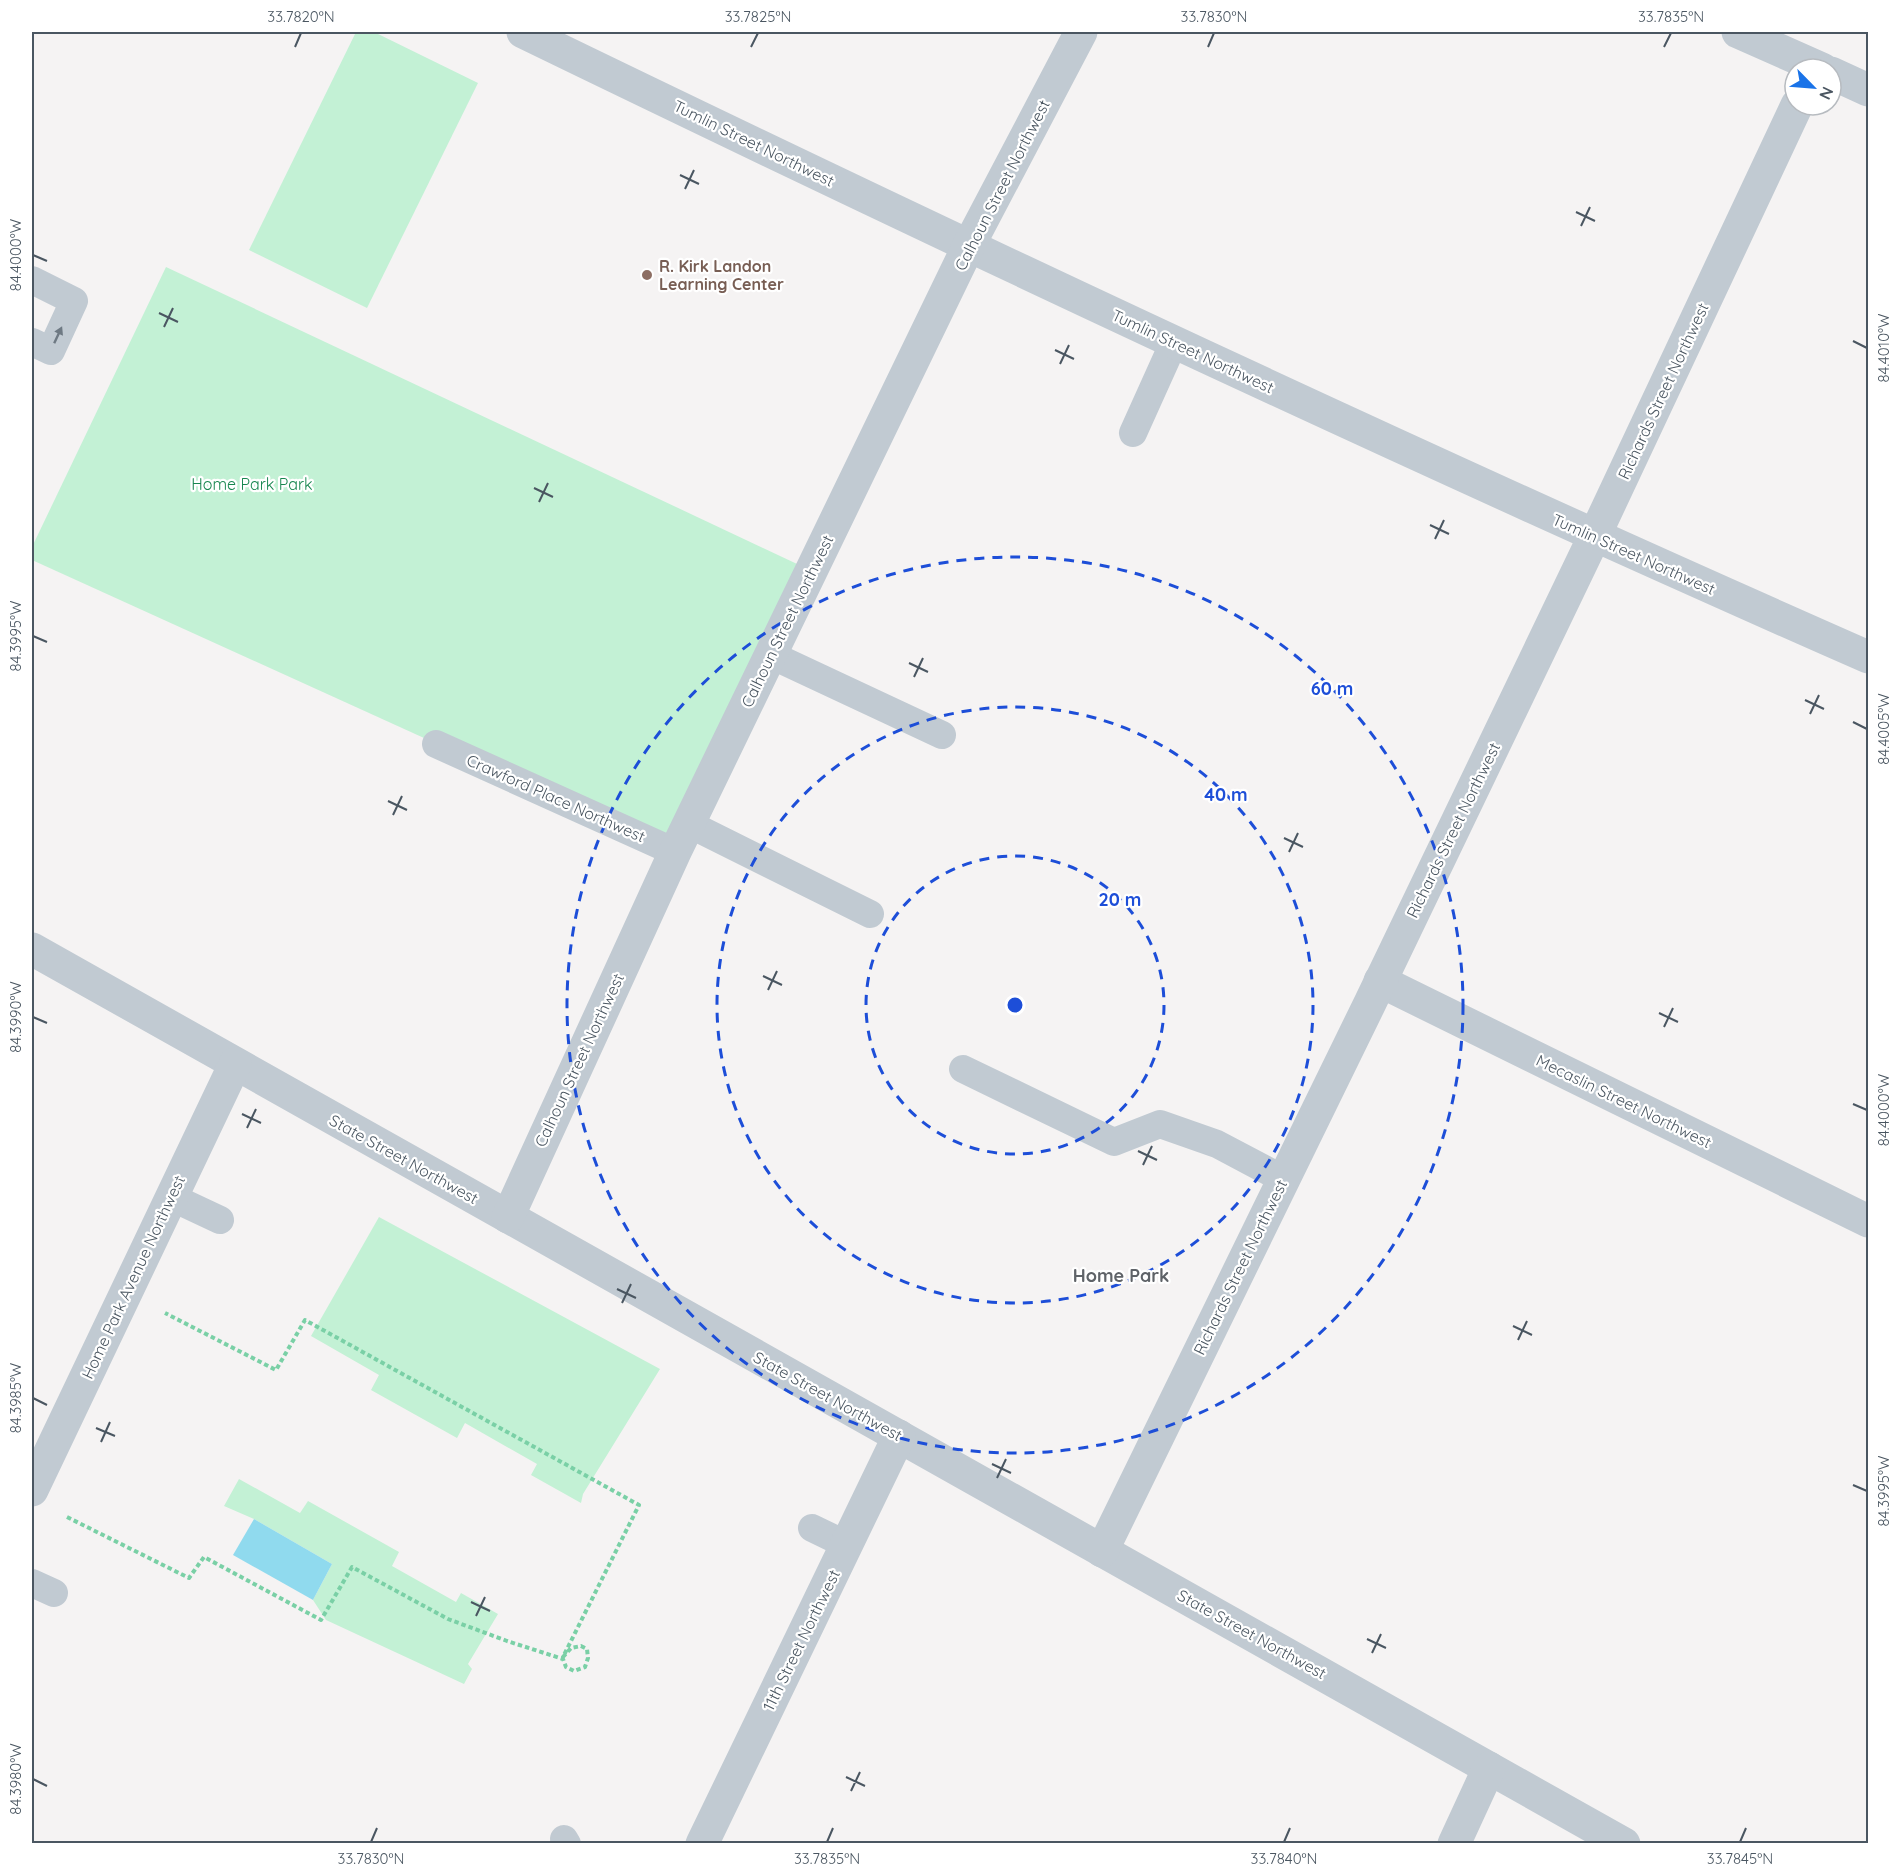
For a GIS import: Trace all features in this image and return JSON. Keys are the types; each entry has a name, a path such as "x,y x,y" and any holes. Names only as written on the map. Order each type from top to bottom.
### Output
{"street":[{"name":"Calhoun Street Northwest","path":"508,1217 682,838 968,247 1081,32"},
{"path":"1738,32 1783,57"},
{"name":"Tumlin Street Northwest","path":"544,36 968,247 1594,537 1869,657"},
{"path":"1843,78 1869,90"},
{"name":"Richards Street Northwest","path":"1102,1551 1594,537 1791,117"},
{"name":"State Street Northwest","path":"32,949 1624,1844"},
{"name":"Mecaslin Street Northwest","path":"1380,981 1869,1221"},
{"name":"Home Park Avenue Northwest","path":"32,1490 235,1064"},
{"name":"11th Street Northwest","path":"702,1844 899,1436"},
{"path":"1454,1844 1489,1768"}],"lane":[{"path":"32,280 74,301 51,351 32,342"},
{"path":"1133,433 1174,342"},
{"path":"771,655 942,735"},
{"name":"Crawford Place Northwest","path":"436,744 682,838 870,914"},
{"path":"963,1069 1114,1142 1160,1124 1217,1144 1283,1179"},
{"path":"171,1197 220,1220"},
{"path":"812,1528 847,1545"}],"path":[{"path":"67,1517 189,1578 204,1557 321,1620 352,1567 448,1619 563,1659 566,1667 574,1671 585,1667 588,1658 587,1649 581,1646 571,1648 563,1657 639,1506 305,1320 276,1370 165,1313"}],"green space":[{"path":"356,32 374,32 478,83 367,308 249,250"},
{"name":"Home Park Park","path":"166,267 812,571 675,852 32,560 32,547"},
{"path":"379,1217 660,1369 583,1494 581,1503 531,1475 537,1464 465,1423 457,1438 371,1390 379,1375 311,1336"},
{"path":"239,1479 300,1513 308,1501 399,1552 392,1566 456,1602 461,1593 498,1614 468,1664 472,1669 464,1684 326,1620 313,1600 332,1564 254,1519 224,1506"}],"water":[{"path":"254,1519 332,1564 313,1600 233,1555"}],"place":[{"name":"R. Kirk Landon Learning Center","path":"647,275"}],"district":[{"name":"Home Park","path":"1121,1275"}]}
